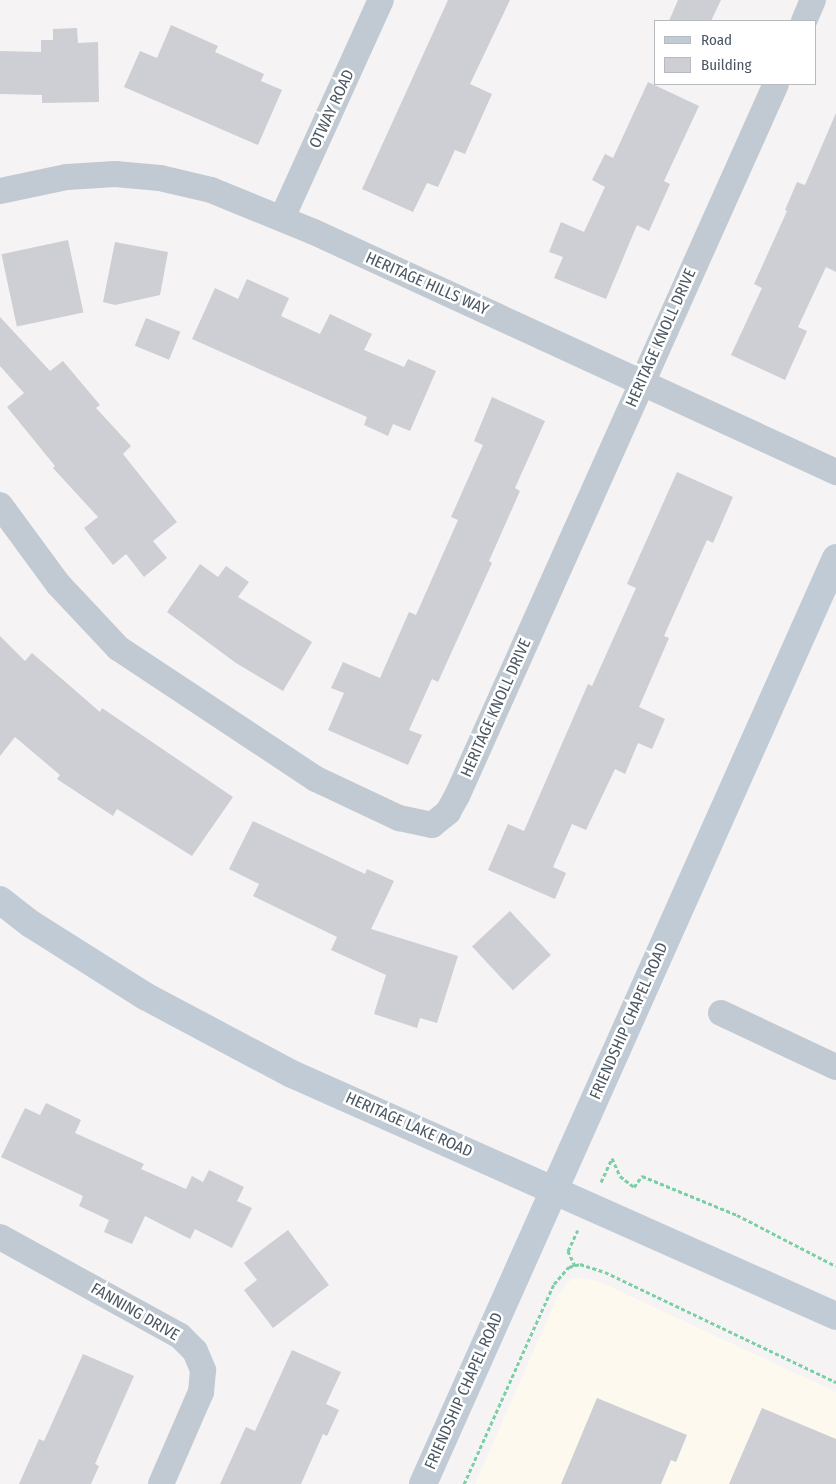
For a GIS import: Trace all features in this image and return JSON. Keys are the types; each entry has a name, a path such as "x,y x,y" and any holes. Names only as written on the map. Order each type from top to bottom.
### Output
{"street":[{"name":"OTWAY ROAD","path":"282,218 381,0"},
{"path":"804,20 813,0"},
{"name":"HERITAGE KNOLL DRIVE","path":"0,505 58,584 118,648 316,779 399,818 432,825 448,812 457,796 776,85"},
{"name":"HERITAGE HILLS WAY","path":"0,191 67,177 116,174 160,178 211,190 282,218 642,381 836,472"},
{"name":"FRIENDSHIP CHAPEL ROAD","path":"423,1484 836,558"},
{"name":"HERITAGE LAKE ROAD","path":"0,900 31,924 145,996 267,1061 836,1316"},
{"path":"721,1013 834,1061"},
{"name":"FANNING DRIVE","path":"0,1237 180,1336 195,1351 203,1370 201,1392 161,1484"}],"path":[{"path":"612,1158 617,1172 634,1187 642,1176 737,1216 836,1266"},
{"path":"568,1251 574,1266"},
{"path":"464,1484 554,1284 569,1267 574,1266 605,1272 836,1382"}],"shaded area":[{"path":"581,1278 598,1281 836,1392 836,1484 475,1484 558,1295 571,1279"}],"building":[{"path":"448,0 510,0 470,84 492,94 465,154 455,150 438,187 427,183 413,212 362,189"},
{"path":"678,0 721,0 711,20 669,20"},
{"path":"171,25 218,46 215,52 264,74 261,81 282,90 258,145 124,87 140,51 157,58"},
{"path":"77,28 78,43 98,42 99,102 42,103 42,95 0,94 0,51 41,52 41,40 53,40 53,29"},
{"path":"648,82 699,106 664,181 670,184 649,231 637,225 606,299 554,278 563,257 549,252 561,222 584,232 605,187 592,180 605,154 613,158"},
{"path":"836,113 836,272 826,267 798,327 807,331 785,380 731,355 762,288 754,284 787,211 785,210 797,182 805,185"},
{"path":"68,240 83,312 17,327 1,254"},
{"path":"115,242 168,252 160,295 115,305 103,302"},
{"path":"247,279 289,298 281,316 320,334 330,314 372,334 364,350 404,367 408,359 436,371 410,431 393,424 388,436 364,425 367,417 192,339 215,288 238,299"},
{"path":"0,317 50,371 63,361 100,405 96,408 131,446 123,454 177,522 153,541 167,558 144,577 126,554 113,565 84,528 98,517 53,468 55,466 7,407 24,393 0,366"},
{"path":"146,318 180,332 169,360 135,346"},
{"path":"492,397 545,421 515,488 520,491 489,561 492,563 438,682 432,679 409,730 422,735 408,765 328,730 344,693 331,688 343,662 380,678 409,612 416,615 458,520 451,517 483,445 474,441"},
{"path":"677,472 733,497 713,543 707,540 664,636 669,638 639,707 665,719 652,749 638,743 625,774 615,769 586,830 572,824 553,867 566,873 555,899 488,870 508,824 524,831 588,684 592,686 636,588 627,584"},
{"path":"200,564 218,577 226,566 249,582 238,597 312,642 283,691 236,663 167,612"},
{"path":"0,636 25,661 32,653 100,712 102,708 233,797 192,856 117,809 113,816 57,779 60,775 15,737 0,756"},
{"path":"253,821 365,874 367,869 394,881 371,929 458,956 437,1023 420,1018 417,1028 374,1014 386,975 331,950 337,937 253,896 259,884 229,869"},
{"path":"510,911 551,955 513,990 472,946"},
{"path":"46,1103 81,1120 75,1133 144,1164 141,1169 186,1189 192,1176 203,1182 209,1170 244,1187 237,1201 252,1208 232,1248 195,1229 190,1239 145,1216 132,1244 104,1232 109,1220 79,1206 83,1196 1,1157 25,1108 40,1115"},
{"path":"288,1230 329,1285 273,1328 244,1290 257,1280 244,1263"},
{"path":"292,1350 341,1372 326,1404 339,1410 327,1436 323,1434 301,1484 220,1484 246,1427 255,1431"},
{"path":"83,1354 134,1376 95,1464 99,1466 91,1484 19,1484 39,1439 44,1441"},
{"path":"597,1398 687,1435 676,1462 671,1460 661,1484 561,1484"},
{"path":"762,1408 836,1439 836,1484 729,1484"}]}
